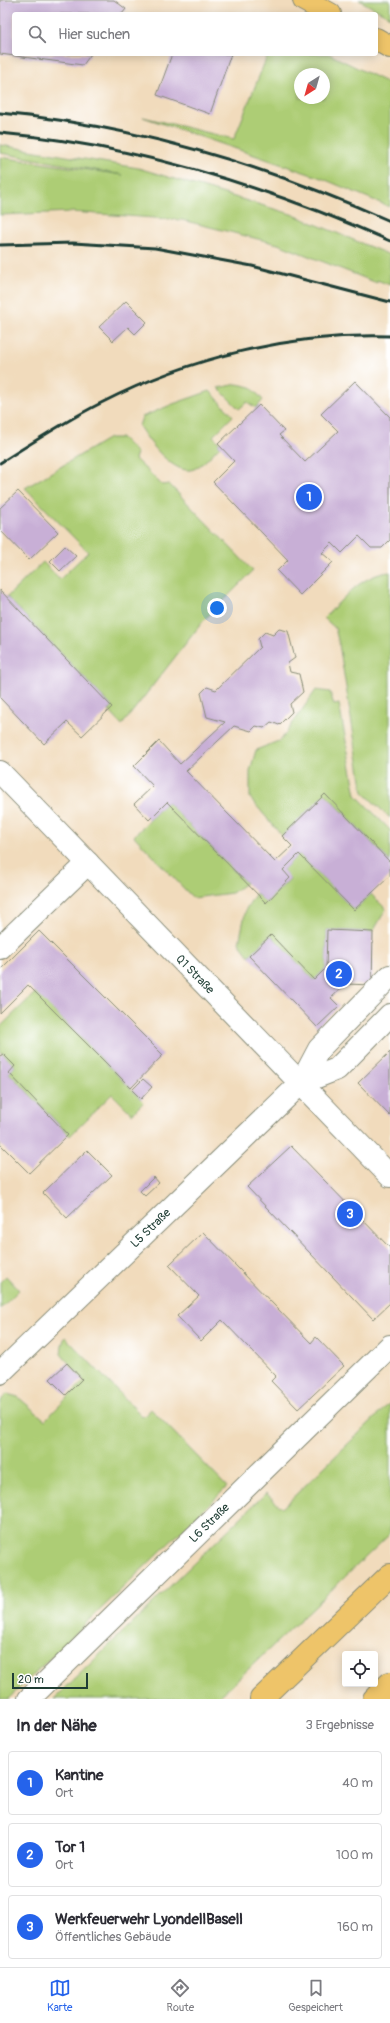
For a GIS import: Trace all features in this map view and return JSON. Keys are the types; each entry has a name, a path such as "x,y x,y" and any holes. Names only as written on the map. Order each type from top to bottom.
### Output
{"main road":[{"path":"304,0 326,12"},
{"path":"378,40 390,47"},
{"path":"261,1699 390,1576"},
{"path":"374,1699 390,1683"}],"street":[{"name":"Q1 Straße","path":"0,772 390,1176"},
{"path":"0,948 88,863"},
{"path":"301,1083 319,1049 390,976"},
{"path":"301,1083 337,1069 385,1020"},
{"name":"L5 Straße","path":"0,1373 301,1083"},
{"name":"L6 Straße","path":"29,1699 390,1346"}],"green space":[{"path":"359,0 390,0 390,17"},
{"path":"267,56 333,56 390,84 390,207 321,178 143,117 234,139"},
{"path":"0,145 138,168 291,214 390,255 390,285 377,280 377,283 278,244 182,220 71,212 0,215 0,157 123,175 0,153"},
{"path":"237,384 251,387 263,400 256,408 247,402 239,409 218,388"},
{"path":"210,391 233,416 213,436 220,443 218,444 220,446 208,459 194,469 187,470 179,468 163,456 149,440 139,426 142,417"},
{"path":"109,438 122,438 137,453 135,459 162,485 169,484 253,571 204,620 122,725 109,711 112,707 7,597 43,562 60,579 88,552 25,488"},
{"path":"390,572 390,818 363,792 339,644 335,628 324,618 346,595 362,583 380,574"},
{"path":"316,690 330,692 334,705 339,704 356,795 390,830 390,862 326,794 282,836 250,798 250,771 256,750 281,740"},
{"path":"167,802 246,883 232,893 193,898 134,836"},
{"path":"299,854 354,910 371,894 386,909 373,932 327,930 326,968 314,980 271,935 249,956 239,943 246,909 256,893 266,902 290,879 283,870"},
{"path":"36,992 144,1102 132,1114 112,1094 70,1136 9,1073 15,1066 0,1051 0,1027"},
{"path":"6,1276 19,1290 0,1309 0,1282"},
{"path":"65,1337 143,1417 151,1409 227,1487 8,1699 0,1699 0,1401 7,1394 18,1397 45,1420 84,1381 61,1354"},
{"path":"390,1403 390,1534 217,1699 54,1699 266,1493 282,1508"}],"building":[{"path":"0,0 114,0 126,9 124,12 12,12 12,56 0,54"},
{"path":"15,56 90,56 83,65"},
{"path":"171,56 230,56 210,114 157,95"},
{"path":"126,301 147,322 135,334 128,327 113,341 99,327"},
{"path":"355,381 390,417 390,540 382,548 371,548 359,536 342,553 332,543 322,553 333,562 300,595 277,571 288,560 213,482 234,461 218,444 259,405 284,431 279,435 305,462 338,431 321,414"},
{"path":"18,491 58,532 29,560 0,530 0,508"},
{"path":"65,546 76,556 60,571 50,561"},
{"path":"0,590 112,707 82,736 67,722 44,744 0,698"},
{"path":"279,629 288,631 295,658 288,663 290,672 299,674 303,692 290,704 292,712 279,725 271,722 264,728 256,726 251,731 234,726 186,771 275,862 292,846 282,836 325,794 390,862 390,876 354,910 299,854 283,870 290,878 266,903 167,802 149,820 134,804 153,786 134,766 159,741 180,764 225,722 207,717 201,693 207,687 216,690 260,647 258,639 265,632 273,635"},
{"path":"327,930 373,932 372,985 346,984 331,998 339,1006 317,1027 249,956 271,935 314,980 326,968"},
{"path":"39,931 163,1055 131,1088 28,985 0,1013 0,970"},
{"path":"390,1052 390,1116 358,1083"},
{"path":"3,1054 15,1066 9,1073 68,1135 29,1173 0,1144 0,1056"},
{"path":"143,1079 152,1087 141,1099 132,1090"},
{"path":"291,1146 390,1248 390,1303 373,1319 247,1187"},
{"path":"87,1150 112,1175 67,1218 43,1193"},
{"path":"154,1177 159,1183 145,1196 140,1191"},
{"path":"203,1232 311,1343 316,1337 344,1366 298,1409 271,1381 276,1376 222,1320 201,1341 177,1316 199,1296 169,1265"},
{"path":"67,1363 82,1379 66,1395 50,1379"}],"railway":[{"path":"0,113 101,127 200,151 296,183 390,221"},
{"path":"0,133 100,147 199,171 296,203 390,241"},
{"path":"0,245 73,243 155,248 252,266 390,302"},
{"path":"0,463 37,439 101,403 135,387 206,361 242,351 278,344 353,336 390,336"}],"place":[{"name":"Kantine","path":"309,497"},
{"name":"Tor 1","path":"339,974"},
{"name":"Werkfeuerwehr LyondellBasell","path":"350,1214"}]}
